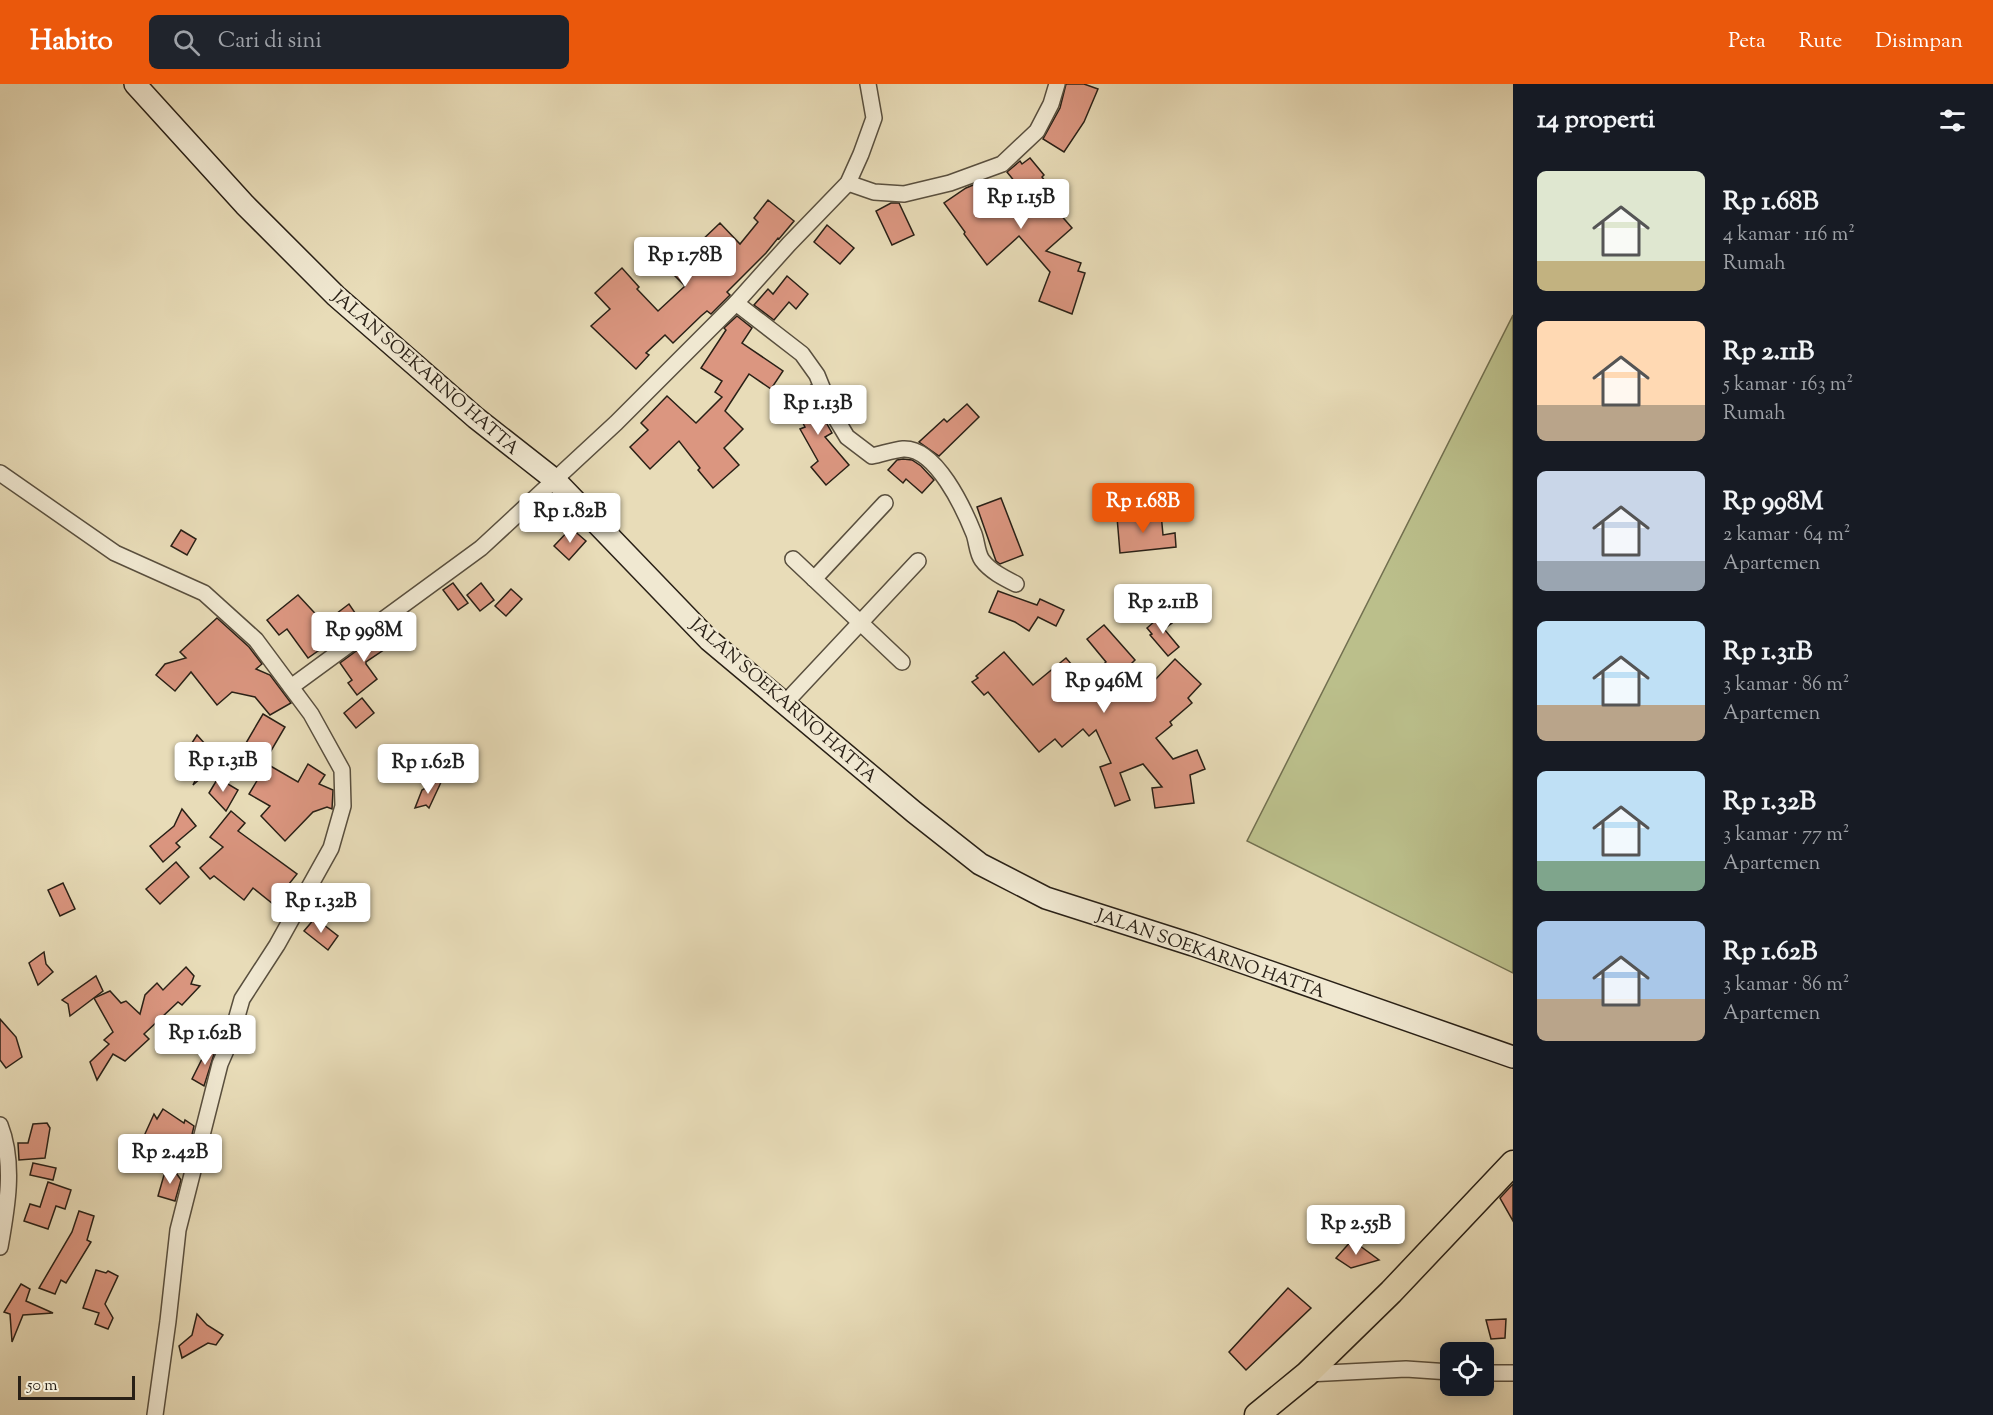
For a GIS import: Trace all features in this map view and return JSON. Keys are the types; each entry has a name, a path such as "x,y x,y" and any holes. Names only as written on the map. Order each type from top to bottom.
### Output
{"main road":[{"path":"1257,1415 1307,1374 1391,1292 1513,1163"}],"street":[{"name":"JALAN SOEKARNO HATTA","path":"135,84 244,205 336,296 476,418 555,480 709,640 914,812 980,864 1046,898 1193,945 1513,1058"},
{"path":"291,687 481,548 616,423 736,303 848,183 874,117 868,84"},
{"path":"848,183 874,192 904,194 950,183 1002,164 1037,131 1051,104 1057,84"},
{"path":"736,303 802,354 817,375 832,412 847,437 872,456 906,448 926,457 942,472 965,512 981,559 998,574 1016,584"},
{"path":"0,473 116,553 204,593 256,640 311,714 342,770 343,806 331,848 277,945 242,999 230,1041 220,1064 177,1230 168,1321 155,1415"},
{"path":"814,579 885,503"},
{"path":"793,559 902,662"},
{"path":"785,704 918,561"},
{"path":"0,1125 6,1141 9,1202 0,1247"},
{"path":"1307,1374 1406,1369 1440,1371"},
{"path":"1494,1373 1513,1373"}],"green space":[{"path":"1513,315 1513,973 1247,841"}],"building":[{"path":"1066,84 1084,84 1098,89 1084,122 1064,152 1043,139 1060,108"},
{"path":"1030,158 1044,175 1042,177 1053,192 1046,198 1072,228 1046,251 1081,263 1078,271 1085,273 1072,314 1039,301 1050,272 1019,236 987,265 944,203 966,188 983,181 1004,210 1024,193 1007,172 1020,161 1022,164"},
{"path":"768,200 794,221 727,292 730,295 711,314 707,311 701,316 673,343 665,335 646,353 649,355 636,369 591,326 610,309 595,293 622,268 639,287 637,289 658,311 685,286 672,273 697,248 696,246 720,223 740,244 758,222 754,218"},
{"path":"891,203 899,203 914,235 892,245 876,211"},
{"path":"827,225 854,248 840,264 814,242"},
{"path":"787,276 808,294 796,309 789,302 774,320 754,305 768,289 773,294"},
{"path":"737,316 752,328 742,343 783,371 771,389 749,374 725,411 743,429 724,448 739,465 713,488 679,441 650,469 630,447 648,430 641,423 667,396 696,423 722,397 715,392 722,381 701,368 726,330 724,328"},
{"path":"811,385 817,400 814,401 832,433 825,437 849,465 826,485 811,467 818,461 800,429 805,427 789,397"},
{"path":"967,404 979,417 939,456 919,442 944,419 947,422"},
{"path":"897,460 912,460 921,466 934,480 922,493 906,479 903,483 888,470"},
{"path":"1001,498 1023,555 1000,564 996,561 977,507"},
{"path":"1161,513 1163,535 1175,533 1176,547 1120,553 1117,517"},
{"path":"571,528 586,541 569,560 554,546"},
{"path":"181,530 196,539 187,555 171,546"},
{"path":"453,583 468,603 458,610 443,590"},
{"path":"481,583 494,600 480,611 467,595"},
{"path":"511,589 522,599 506,616 495,606"},
{"path":"998,591 1037,605 1040,599 1064,610 1056,626 1038,617 1029,631 1015,622 989,612"},
{"path":"298,595 324,623 349,604 362,623 329,647 328,644 308,658 287,629 279,635 267,620"},
{"path":"1164,613 1172,623 1164,629 1179,647 1168,656 1150,635 1152,634 1147,628"},
{"path":"217,618 249,647 262,664 256,669 270,675 291,703 270,715 255,697 232,692 217,705 191,672 175,691 156,675 165,664 186,658 180,652"},
{"path":"405,622 414,635 397,646 389,633"},
{"path":"1104,625 1135,660 1132,663 1153,682 1175,659 1201,684 1188,698 1192,703 1170,722 1172,725 1156,738 1173,759 1197,750 1205,769 1190,775 1194,803 1155,808 1152,788 1162,787 1143,764 1120,773 1130,800 1115,806 1100,767 1111,763 1096,730 1089,736 1083,729 1062,747 1055,739 1039,752 988,692 984,695 972,682 1004,652 1033,685 1066,658 1085,680 1106,662 1087,639"},
{"path":"382,632 391,645 366,662 377,679 357,695 348,683 352,680 340,663"},
{"path":"362,698 374,713 356,728 344,713"},
{"path":"263,714 285,727 268,756 246,743"},
{"path":"197,735 206,745 183,773 176,768"},
{"path":"210,749 220,761 193,785"},
{"path":"267,764 298,782 308,764 325,775 319,784 333,790 332,809 327,807 313,812 285,841 261,816 270,806 249,794"},
{"path":"218,778 238,790 226,811 209,793"},
{"path":"443,778 429,808 426,805 415,808 422,790"},
{"path":"182,809 196,826 176,843 180,847 163,862 150,846 174,826"},
{"path":"231,811 245,823 238,831 297,874 273,904 253,888 244,900 214,876 210,879 200,868 223,847 210,837"},
{"path":"176,862 189,877 160,904 146,889"},
{"path":"63,883 75,909 60,916 48,890"},
{"path":"315,918 338,936 328,950 304,931"},
{"path":"44,952 46,964 53,972 38,985 29,963"},
{"path":"186,967 194,976 191,984 200,986 182,1005 178,1002 144,1034 149,1039 125,1061 113,1054 97,1080 90,1062 109,1044 104,1040 113,1032 94,998 110,991 121,1003 126,1001 140,1014 145,995 157,983 163,990"},
{"path":"96,976 103,991 70,1016 68,1004 62,1000"},
{"path":"0,1019 16,1037 22,1057 6,1068 0,1060"},
{"path":"209,1045 216,1048 204,1086 192,1079"},
{"path":"163,1109 184,1123 185,1120 194,1126 190,1143 188,1141 182,1153 144,1136 154,1114 157,1119"},
{"path":"47,1123 50,1128 45,1158 19,1160 18,1143 28,1143 33,1124"},
{"path":"33,1163 56,1168 53,1180 30,1175"},
{"path":"170,1164 181,1180 175,1201 158,1196"},
{"path":"48,1182 71,1190 65,1209 56,1206 48,1229 24,1221 30,1204 40,1207"},
{"path":"1513,1184 1513,1221 1500,1198"},
{"path":"79,1211 94,1216 87,1240 91,1242 66,1283 61,1280 55,1294 39,1288 72,1232"},
{"path":"1352,1240 1379,1260 1351,1268 1336,1258"},
{"path":"96,1270 106,1273 108,1271 118,1276 105,1304 113,1318 108,1329 95,1324 99,1313 83,1308"},
{"path":"21,1284 30,1289 26,1301 53,1313 23,1315 12,1342 10,1314 4,1312"},
{"path":"1288,1288 1311,1308 1246,1370 1229,1352"},
{"path":"197,1314 207,1325 223,1335 216,1345 208,1343 182,1358 179,1346 192,1335"},
{"path":"1506,1319 1505,1338 1491,1339 1486,1320"}]}
